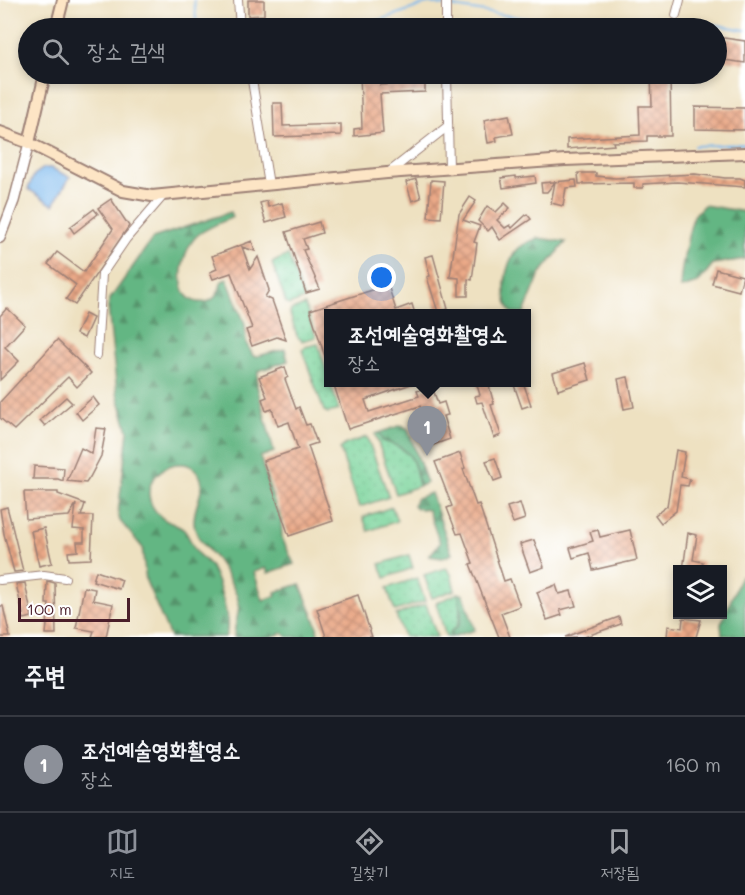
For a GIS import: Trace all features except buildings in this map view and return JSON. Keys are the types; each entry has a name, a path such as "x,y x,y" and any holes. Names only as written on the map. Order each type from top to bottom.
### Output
{"main road":[{"path":"58,18 63,0"},
{"path":"29,143 43,84"},
{"path":"0,132 29,143 123,191 163,196 387,173 565,160 745,153"}],"street":[{"path":"238,0 239,18"},
{"path":"676,15 680,0"},
{"path":"446,2 447,18"},
{"path":"253,84 268,185"},
{"path":"447,84 449,169"},
{"path":"387,173 448,126"},
{"path":"0,238 14,201 29,143"},
{"path":"97,355 102,274 120,247 163,196"},
{"path":"0,580 44,575 64,578"}],"green space":[{"path":"704,205 745,212 745,259 713,264 698,283 681,288 683,264 692,221"},
{"path":"231,212 233,217 203,231 192,241 183,263 183,286 187,295 194,301 206,302 215,297 222,281 227,279 245,324 246,343 254,357 285,349 288,361 258,371 257,386 274,452 260,457 276,508 281,515 282,538 294,564 268,573 266,568 254,572 263,600 276,596 275,592 300,584 317,625 318,637 288,637 283,633 270,637 234,637 238,611 237,596 223,569 202,543 195,528 194,515 202,486 198,473 192,467 183,464 164,468 156,475 149,494 152,505 160,516 184,530 198,554 211,567 221,591 226,613 225,637 170,637 146,581 142,547 120,521 118,513 128,431 117,393 108,307 110,299 153,238"},
{"path":"538,238 566,242 540,274 526,309 509,309 505,290 509,264 519,248"},
{"path":"288,255 304,299 289,305 286,303 272,263"},
{"path":"305,305 316,337 302,341 297,336 290,314 291,310"},
{"path":"318,344 324,363 324,387 332,387 339,410 328,413 324,411 302,350"},
{"path":"402,425 408,429 427,483 419,486 410,456 400,447 383,441 378,433"},
{"path":"378,433 384,441 400,447 410,456 419,486 396,494 375,434"},
{"path":"367,437 389,497 359,507 340,449 346,444"},
{"path":"431,493 452,554 442,558 429,556 440,543 428,510 416,508 413,505 417,498"},
{"path":"392,507 397,521 368,531 363,517"},
{"path":"409,555 413,568 385,578 380,564"},
{"path":"446,568 451,574 455,590 432,598 424,575"},
{"path":"741,576 745,578 745,637 722,635 721,624 723,619 727,619 727,610"},
{"path":"417,578 425,601 395,611 387,588"},
{"path":"458,593 459,620 450,633 451,637 446,637 436,603"},
{"path":"458,593 464,595 475,630 451,637 451,631 456,628 460,620"},
{"path":"426,604 437,637 404,637 396,615"}],"water":[{"path":"44,168 51,168 70,177 53,205 28,189 34,175"}],"waterway":[{"path":"194,0 196,18"},
{"path":"386,18 429,3 523,18"},
{"path":"727,27 745,30"},
{"path":"694,146 745,144"}],"place":[{"name":"조선예술영화촬영소","path":"427,456"}]}
